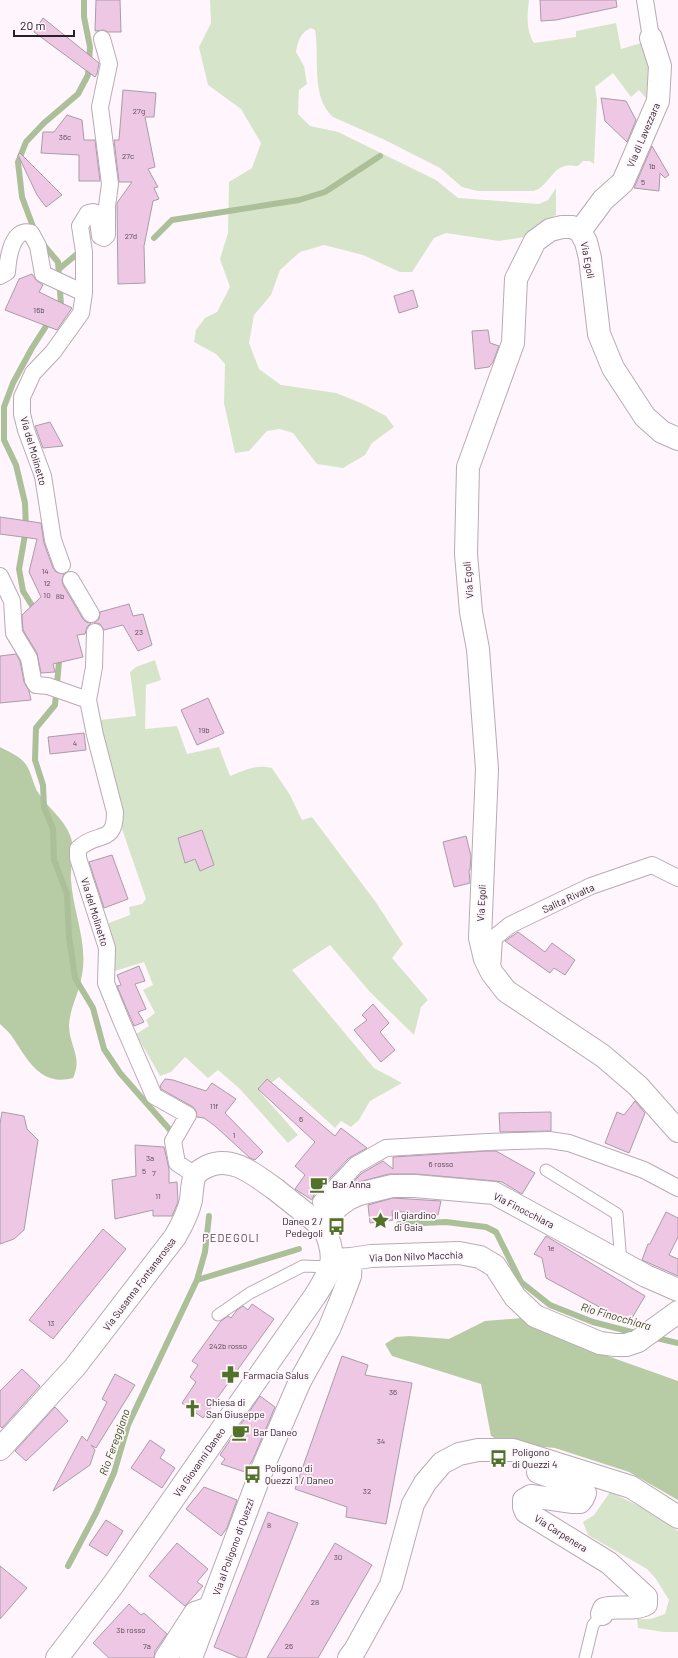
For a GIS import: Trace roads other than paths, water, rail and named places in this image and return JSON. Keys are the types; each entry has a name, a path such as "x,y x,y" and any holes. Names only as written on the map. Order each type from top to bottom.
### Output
{"street":[{"name":"Via di Lavezzara","path":"580,231 603,200 623,182 658,101 660,66 651,38 645,0"},
{"name":"Via del Molinetto","path":"62,565 53,540 43,476 26,430 22,414 22,397 33,373 53,352 81,313 84,293 84,252 80,226 88,213 97,213 100,236 104,238 107,235 107,206 110,184 100,106 109,64 102,39"},
{"name":"Via Egoli","path":"678,439 662,432 645,417 613,368 599,334 590,258 586,242 580,231 572,227 562,227 550,230 535,241 516,279 513,343 468,467 466,554 471,612 478,649 487,769 480,938 485,959 492,973 506,991 603,1056 638,1086 678,1131"},
{"path":"0,276 7,272 10,253 17,237 20,233 25,231 31,233 38,246 43,274 84,293"},
{"path":"0,576 12,601 14,633 29,658 32,680 36,685 48,686 88,700"},
{"path":"71,580 91,614"},
{"name":"Via del Molinetto","path":"95,632 94,667 88,700 95,735 115,812 115,824 112,831 107,835 85,842 78,849 78,858 107,948 106,983 154,1096 188,1115 173,1141 177,1163 195,1175"},
{"name":"Salita Rivalta","path":"492,973 494,938 510,925 591,886 652,865 678,878"},
{"path":"348,1199 340,1199 323,1205 321,1202 356,1165 386,1148 487,1142 549,1140 569,1143 644,1170 678,1188"},
{"path":"195,1175 208,1166 214,1164 228,1163 244,1168 275,1189 324,1228 338,1262"},
{"name":"Via Susanna Fontanarossa","path":"0,1449 75,1367 175,1237 188,1211 195,1175"},
{"name":"Via Finocchiara","path":"324,1228 337,1207 348,1199 359,1194 392,1186 416,1186 494,1193 621,1262 678,1290"},
{"name":"Via Don Nilvo Macchia","path":"338,1262 371,1256 459,1253 471,1254 489,1261 495,1266 515,1297 535,1316 600,1343 626,1344 638,1341 678,1312"},
{"name":"Via al Poligono di Quezzi","path":"191,1658 266,1460 300,1381 328,1329 350,1276 338,1262"},
{"name":"Via Giovanni Daneo","path":"57,1658 113,1585 338,1262"},
{"path":"349,1658 355,1650 391,1584 413,1504 425,1482 442,1463 459,1454 478,1450 513,1450 631,1487 678,1517"},
{"name":"Via Carpenera","path":"513,1450 516,1464 581,1488 585,1493 580,1502 531,1496 524,1500 526,1512 609,1563 646,1597 646,1604 641,1607 609,1608 604,1609 602,1614"},
{"name":"Via al Poligono di Quezzi","path":"166,1658 195,1613 210,1608"}],"lane":[{"path":"546,1170 617,1214 621,1262"},
{"path":"218,1316 250,1293 303,1266 338,1262"},
{"path":"585,1658 593,1625 602,1614"}],"waterway":[{"path":"35,232 22,197 18,162 26,142 44,123 78,94 88,75 90,47 84,17 84,0"},
{"path":"154,238 172,220 299,200 325,192 380,156"},
{"path":"42,243 58,262 61,305 58,309"},
{"path":"59,269 77,254"},
{"path":"36,612 23,591 19,569 26,529 25,503 16,465 4,440 4,407 13,383 32,348 50,320"},
{"path":"57,656 59,662 55,705 36,728 35,760 43,785 44,807 53,829 54,860 67,894 69,937 75,978 93,1008 104,1049 120,1073 170,1130"},
{"name":"Rio Fereggiano","path":"68,1566 96,1513 114,1473 128,1425 197,1280 205,1252 209,1216"},
{"name":"Rio Finocchiara","path":"399,1224 446,1222 486,1227 496,1232 521,1282 550,1305 593,1322 639,1334"},
{"name":"Rio Finocchiara","path":"197,1280 299,1249"},
{"name":"Rio Finocchiara","path":"652,1337 678,1343"}],"place":[{"name":"Bar Anna","path":"319,1184"},
{"name":"Il giardino di Gaia","path":"381,1221"},
{"name":"Daneo 2 / Pedegoli","path":"336,1227"},
{"name":"Farmacia Salus","path":"230,1375"},
{"name":"Chiesa di San Giuseppe","path":"193,1408"},
{"name":"Bar Daneo","path":"240,1432"},
{"name":"Poligono di Quezzi 4","path":"499,1458"},
{"name":"Poligono di Quezzi 1 / Daneo","path":"252,1474"}],"district":[{"name":"PEDEGOLI","path":"231,1237"}]}
